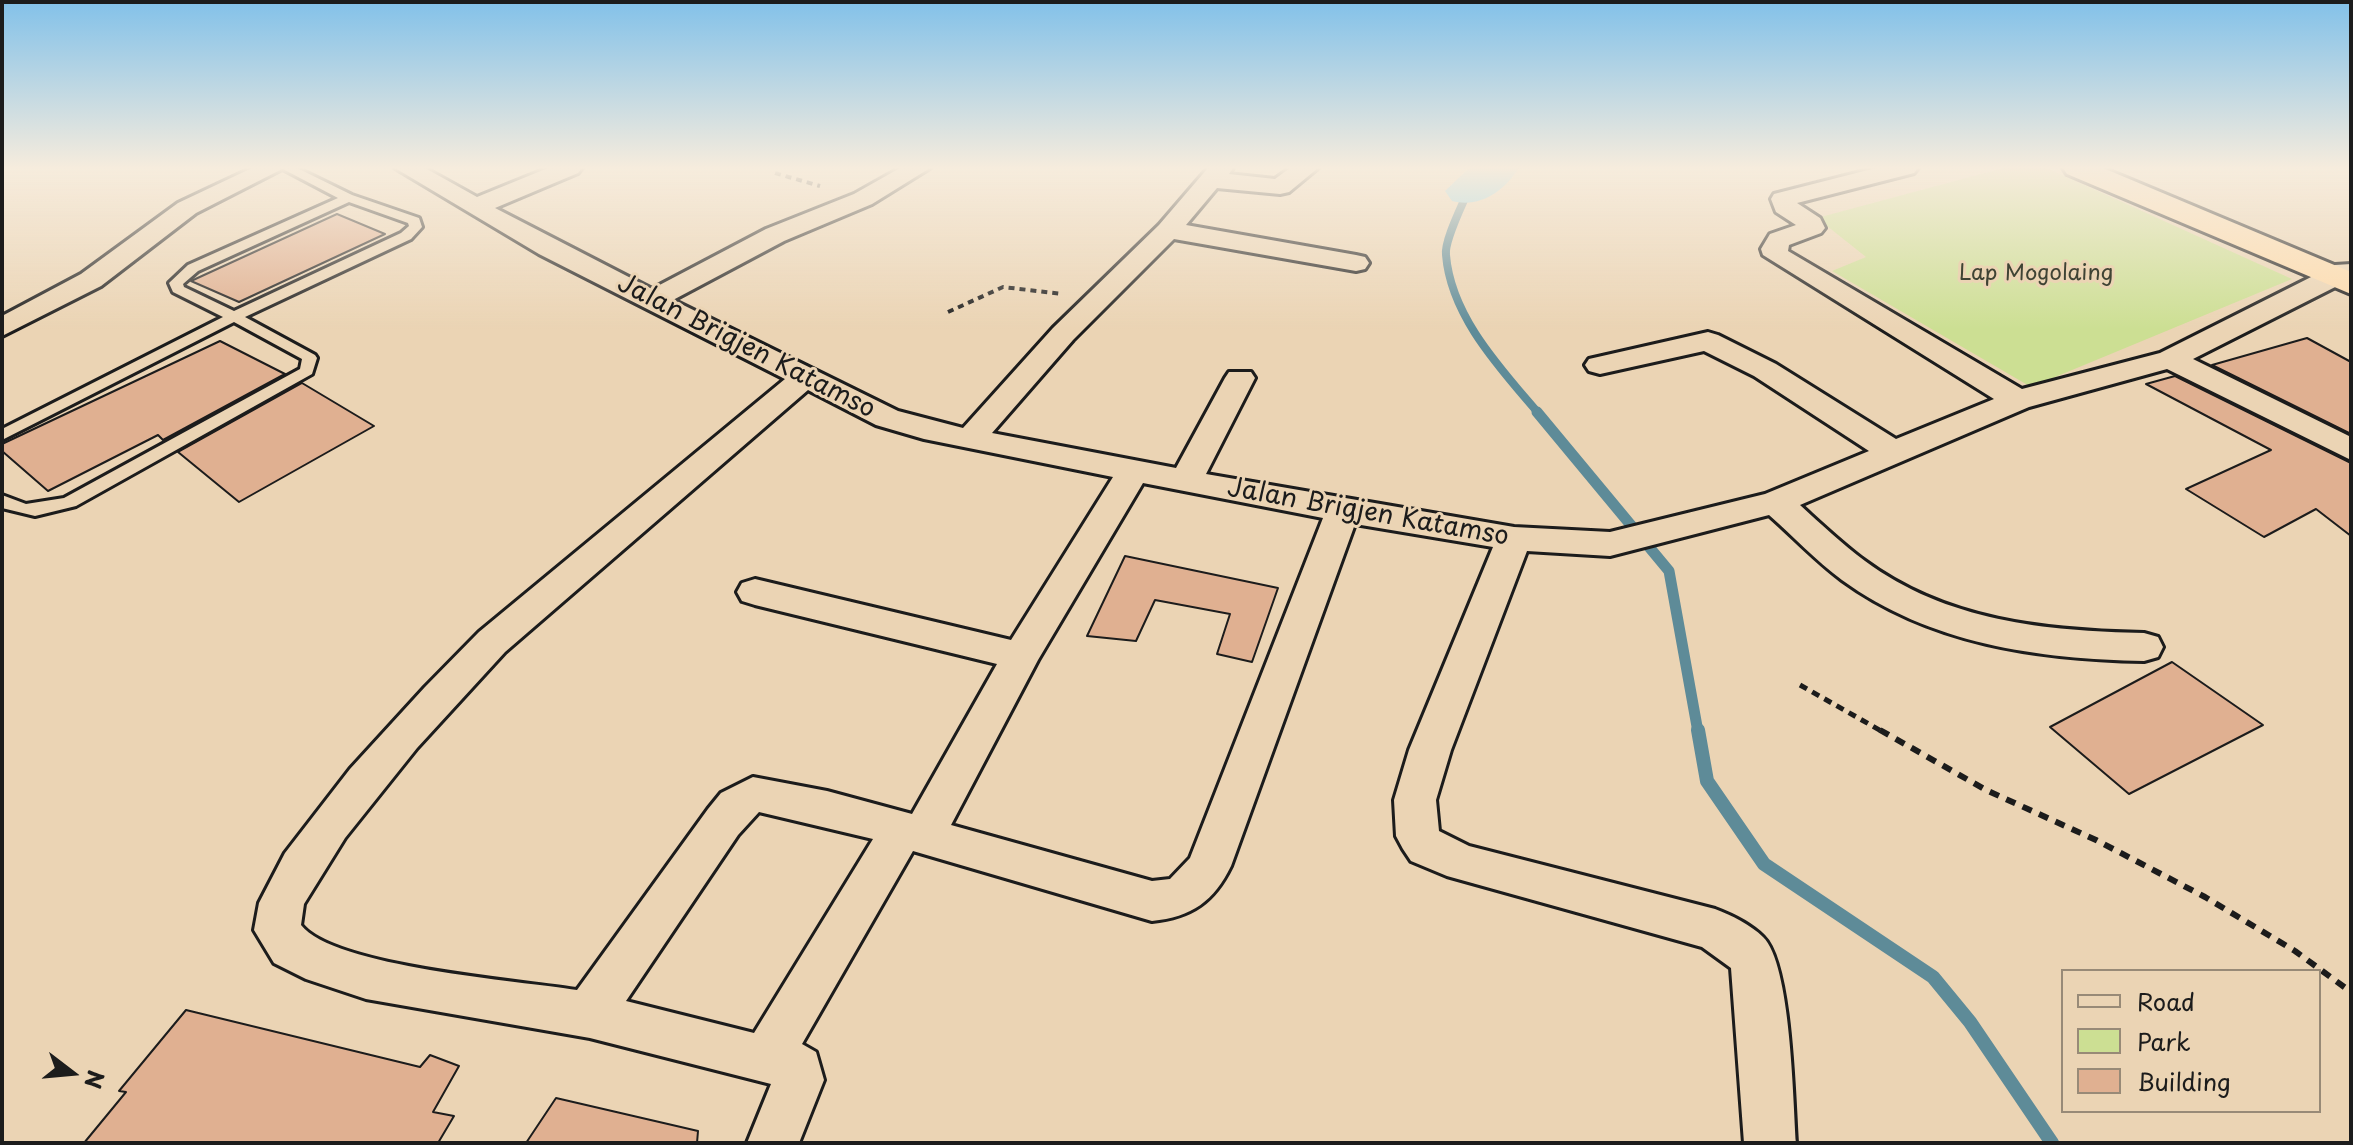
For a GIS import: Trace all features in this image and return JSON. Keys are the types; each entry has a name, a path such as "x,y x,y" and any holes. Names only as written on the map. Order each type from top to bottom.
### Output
{"highway":[{"path":"2210,221 2345,276"},
{"path":"2221,221 2345,276"}],"street":[{"path":"2,327 104,272 170,221"},
{"name":"Jalan Brigjen Katamso","path":"501,221 872,413 971,438 1343,511 1514,539 1610,544 1776,502 2018,400 2170,359 2345,276"},
{"path":"654,299 775,235 808,221"},
{"path":"971,438 1095,302 1175,221"},
{"path":"1808,221 1812,228 1775,244 1776,255 2018,400"},
{"path":"1168,230 1356,263"},
{"path":"1600,365 1708,341 1765,370 1894,452"},
{"path":"2170,359 2351,450"},
{"path":"773,1143 792,1102 798,1069 588,1015 379,982 291,952 280,941 276,926 305,861 335,814 460,675 492,642 804,378"},
{"path":"1186,481 1240,378"},
{"path":"766,1060 836,936 912,833 1133,471"},
{"path":"1776,502 1855,571 1922,610 2001,637 2073,647 2144,647"},
{"path":"588,1015 723,822 744,798 753,794 773,796 912,833 1152,901 1175,899 1196,889 1209,866 1343,511"},
{"path":"1514,539 1430,750 1415,800 1418,836 1427,848 1463,863 1675,917 1734,941 1748,953 1757,972 1770,1143"},
{"path":"755,592 1021,656"}],"lane":[{"path":"2,500 8,505 31,510 48,510 70,502 307,371 310,358 277,336 178,289 176,283 193,268 296,221"},
{"path":"2,435 235,316 406,236 416,227 414,221"}],"path":[{"path":"948,312 992,286 1006,284 1095,302"},
{"path":"1800,685 1986,790 2096,840 2205,897 2320,969"},
{"path":"2321,970 2351,992"}],"green space":[{"name":"Lap Mogolaing","path":"1821,221 2165,221 2292,279 2031,387 1832,271 1866,257"}],"building":[{"path":"321,221 355,221 385,234 239,302 191,281"},
{"path":"2307,338 2351,362 2351,434 2212,365"},
{"path":"220,341 285,374 163,440 158,435 48,491 2,451 2,444"},
{"path":"2175,376 2351,463 2351,536 2316,509 2264,537 2186,489 2271,450 2146,384"},
{"path":"302,383 374,426 239,502 178,452"},
{"path":"1125,556 1278,588 1252,662 1217,654 1230,614 1155,600 1136,641 1087,636"},
{"path":"2172,662 2263,725 2129,794 2050,727"},
{"path":"186,1010 420,1067 430,1055 459,1066 433,1112 454,1116 438,1143 84,1143 126,1092 119,1091"},
{"path":"556,1098 698,1131 697,1143 526,1143"}],"waterway":[{"path":"1455,221 1446,255 1457,300 1480,341 1539,414"},
{"path":"1537,412 1669,571 1698,732"},
{"path":"1698,730 1707,781 1764,864 1933,977 1970,1022 2052,1143"}]}
